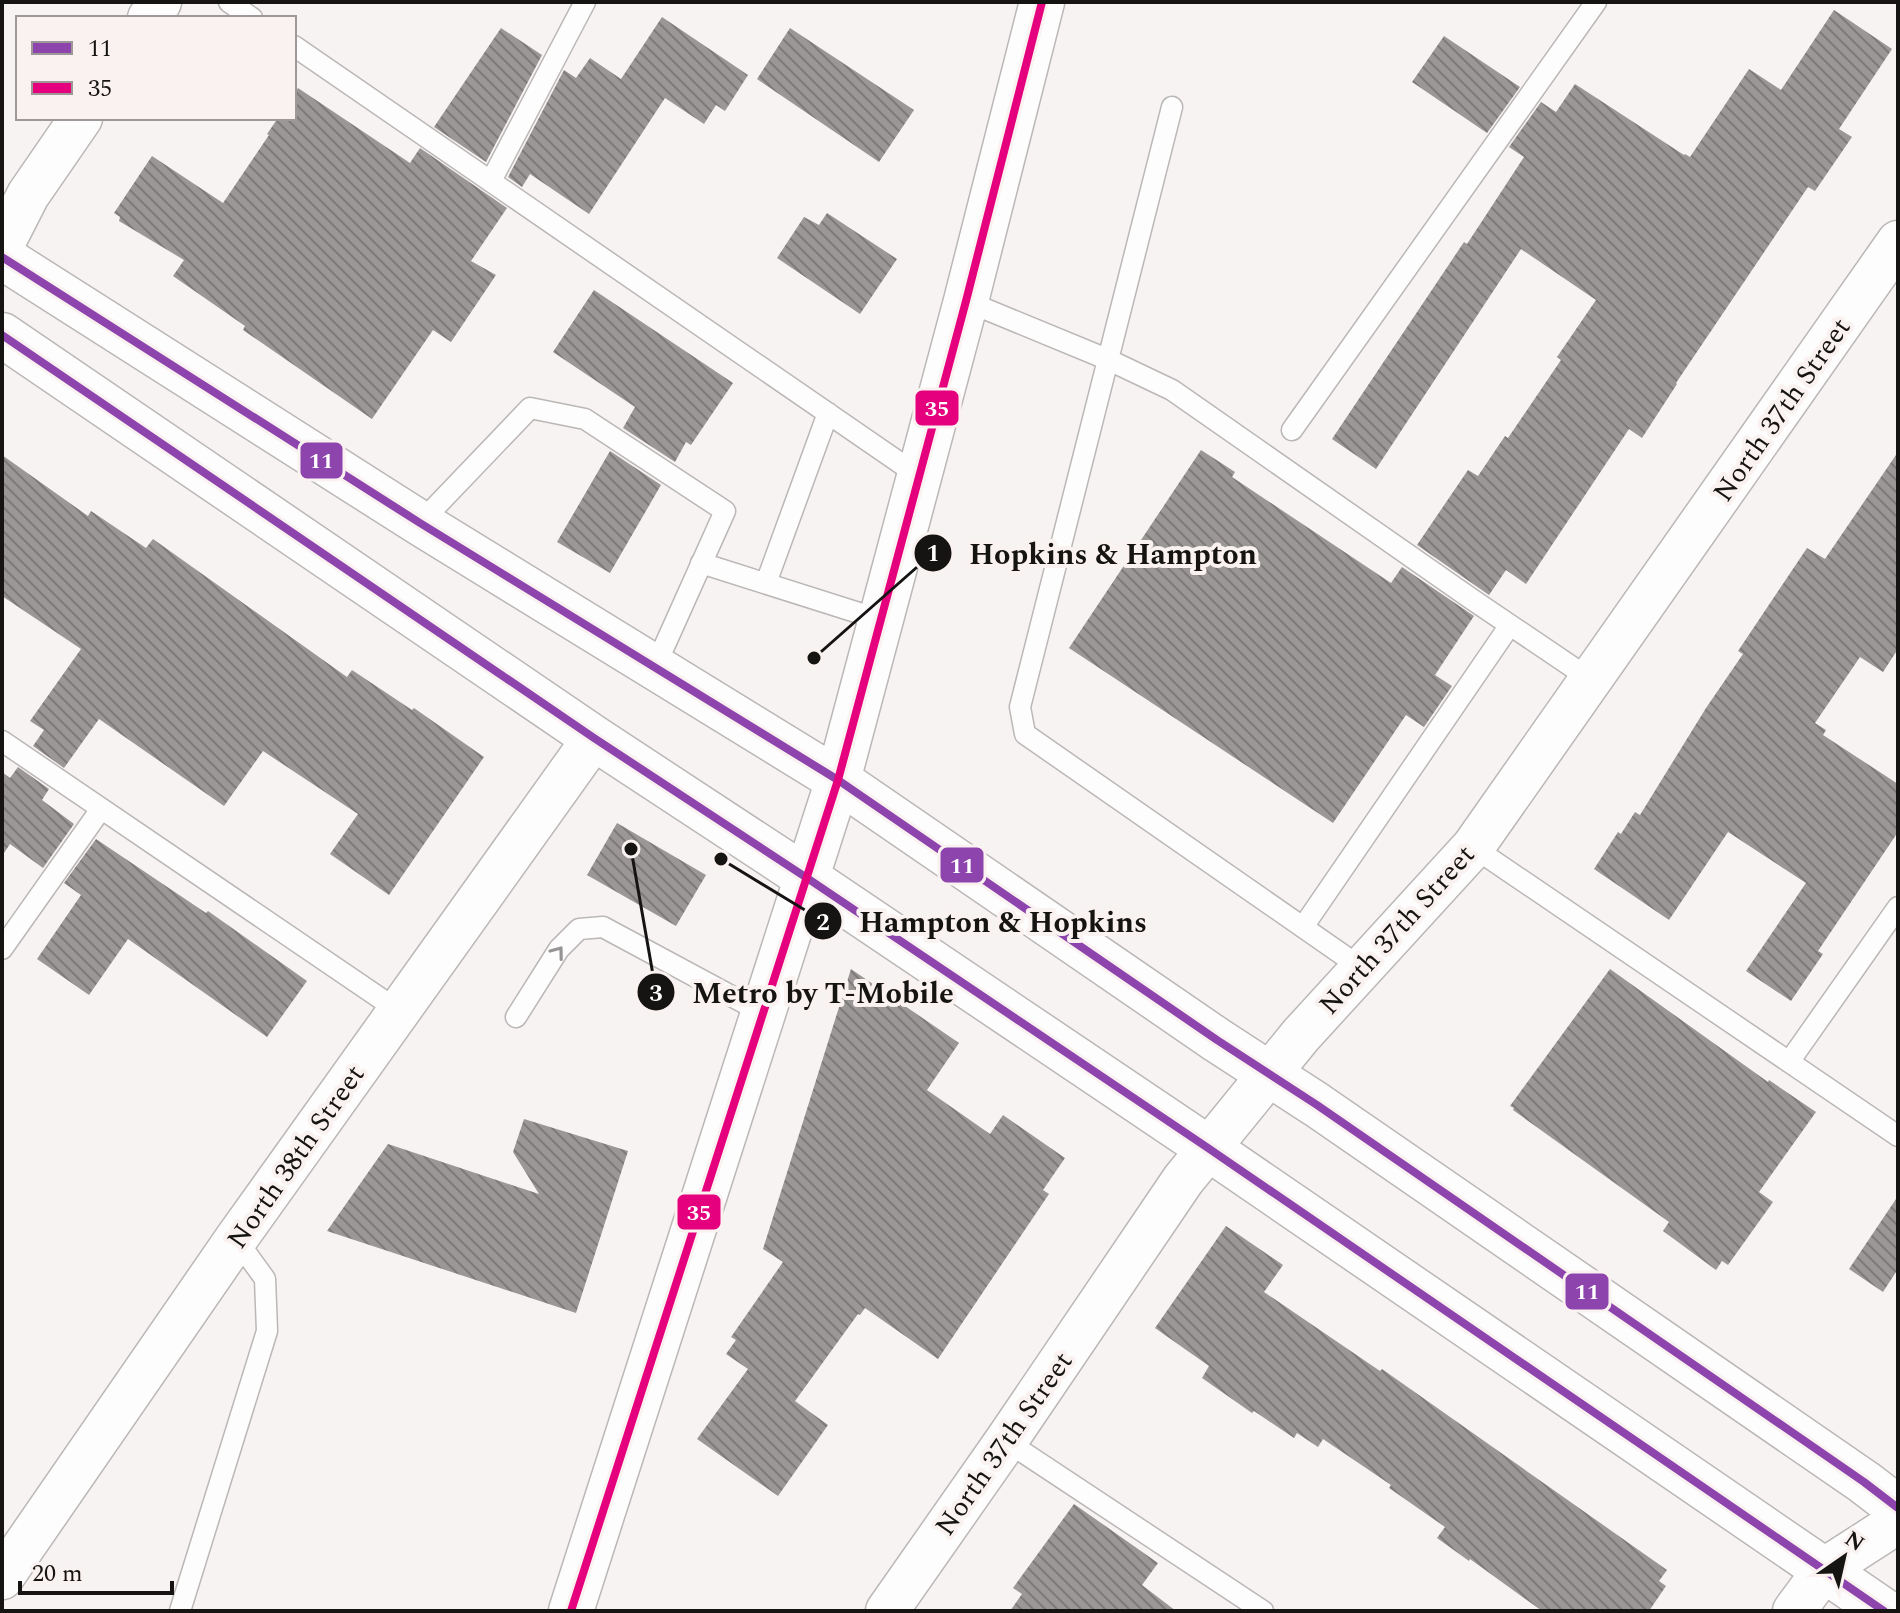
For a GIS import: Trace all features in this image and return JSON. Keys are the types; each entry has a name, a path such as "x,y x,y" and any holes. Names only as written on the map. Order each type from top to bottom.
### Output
{"main road":[{"path":"571,1611 838,780 1042,2"},
{"path":"2,257 420,523 838,780 1369,1141 1898,1508"},
{"path":"2,335 594,738 1208,1148 1884,1611"}],"street":[{"path":"2,246 28,195 80,120"},
{"name":"North 37th Street","path":"887,1611 1183,1180 1301,1035 1473,847 1898,242"},
{"name":"North 38th Street","path":"2,1578 236,1239 594,738"},
{"path":"1794,1611 1825,1569 1898,1522"}],"lane":[{"path":"229,2 249,16"},
{"path":"491,181 585,2"},
{"path":"1292,430 1596,2"},
{"path":"296,47 919,476"},
{"path":"1172,107 1020,707 1025,734 1363,969"},
{"path":"966,301 1109,360 1172,390 1590,679"},
{"path":"420,523 530,408 585,419 725,511 655,667"},
{"path":"766,583 828,413"},
{"path":"701,563 881,620"},
{"path":"1303,927 1510,625"},
{"path":"2,741 399,1011"},
{"path":"2,949 101,809"},
{"path":"1473,847 1898,1136"},
{"path":"1789,1062 1898,907"},
{"path":"516,1017 559,949 579,929 603,927 763,1013"},
{"path":"180,1611 267,1331 265,1279 236,1239"},
{"path":"1006,1441 1263,1611"}],"building":[{"path":"1834,10 1892,49 1839,129 1852,137 1815,191 1808,187 1642,438 1629,429 1526,584 1506,570 1489,595 1417,545 1468,470 1478,476 1505,436 1508,438 1561,360 1557,357 1596,300 1521,249 1376,469 1332,439 1524,157 1509,147 1541,102 1556,112 1575,84 1690,157 1749,69 1781,90"},
{"path":"662,17 748,75 725,111 716,105 704,124 665,98 589,214 530,174 522,187 508,177 564,70 576,78 590,58 621,79"},
{"path":"501,28 542,55 486,162 434,127"},
{"path":"790,28 914,110 879,162 757,79"},
{"path":"1444,36 1520,87 1487,133 1412,82"},
{"path":"298,88 410,163 420,148 507,208 471,261 496,275 451,342 433,330 372,419 243,330 245,326 173,276 184,260 119,221 120,217 114,213 152,156 223,203 277,120 296,120"},
{"path":"827,213 897,259 860,314 777,258 804,217 819,225"},
{"path":"594,290 733,383 691,445 686,442 675,462 623,428 635,407 553,352"},
{"path":"1201,450 1235,472 1232,477 1391,583 1402,567 1474,616 1435,675 1452,686 1424,727 1406,715 1333,823 1069,648"},
{"path":"610,451 661,485 610,573 557,542"},
{"path":"1898,452 1898,649 1883,672 1860,657 1815,723 1826,730 1823,735 1898,784 1898,832 1818,951 1823,954 1791,1001 1746,971 1806,883 1728,832 1669,920 1594,869 1635,812 1640,815 1743,654 1738,651 1807,548 1825,559"},
{"path":"2,455 88,516 91,511 146,548 153,539 347,677 352,670 484,757 389,895 330,854 358,814 263,751 224,806 99,719 64,768 33,746 44,730 30,721 81,649 2,596"},
{"path":"18,767 49,789 42,800 74,824 43,868 10,844 2,856 2,772 10,778"},
{"path":"617,823 706,875 676,926 587,875"},
{"path":"96,839 206,913 208,911 307,981 267,1037 128,939 89,995 37,959 81,895 64,883"},
{"path":"851,969 959,1043 927,1090 990,1134 1003,1115 1065,1158 1043,1190 1049,1194 938,1359 865,1308 858,1314 795,1401 828,1425 778,1496 697,1439 748,1369 726,1354 736,1340 731,1337 783,1262 763,1249"},
{"path":"1610,969 1768,1082 1816,1112 1759,1192 1773,1202 1728,1265 1722,1261 1716,1270 1663,1231 1669,1222 1510,1106"},
{"path":"524,1119 628,1151 576,1313 327,1231 388,1144 539,1194 513,1152"},
{"path":"1898,1196 1898,1269 1883,1292 1849,1269"},
{"path":"1226,1226 1283,1265 1264,1292 1380,1371 1382,1369 1667,1570 1659,1581 1666,1586 1649,1611 1542,1611 1437,1538 1445,1527 1389,1488 1391,1485 1323,1439 1318,1447 1297,1433 1294,1438 1202,1378 1209,1366 1155,1328"},
{"path":"1074,1504 1158,1563 1142,1585 1176,1611 1010,1611 1022,1594 1013,1588"}],"transit line":[{"name":"35","path":"571,1611 838,780 1042,2"},
{"name":"11","path":"2,257 420,523 838,780 1317,1105 1898,1508"},
{"name":"11","path":"2,335 594,738 1208,1148 1884,1611"}],"place":[{"name":"Hopkins & Hampton","path":"814,658"},
{"name":"Metro by T-Mobile","path":"631,849"},
{"name":"Hampton & Hopkins","path":"721,859"}]}
